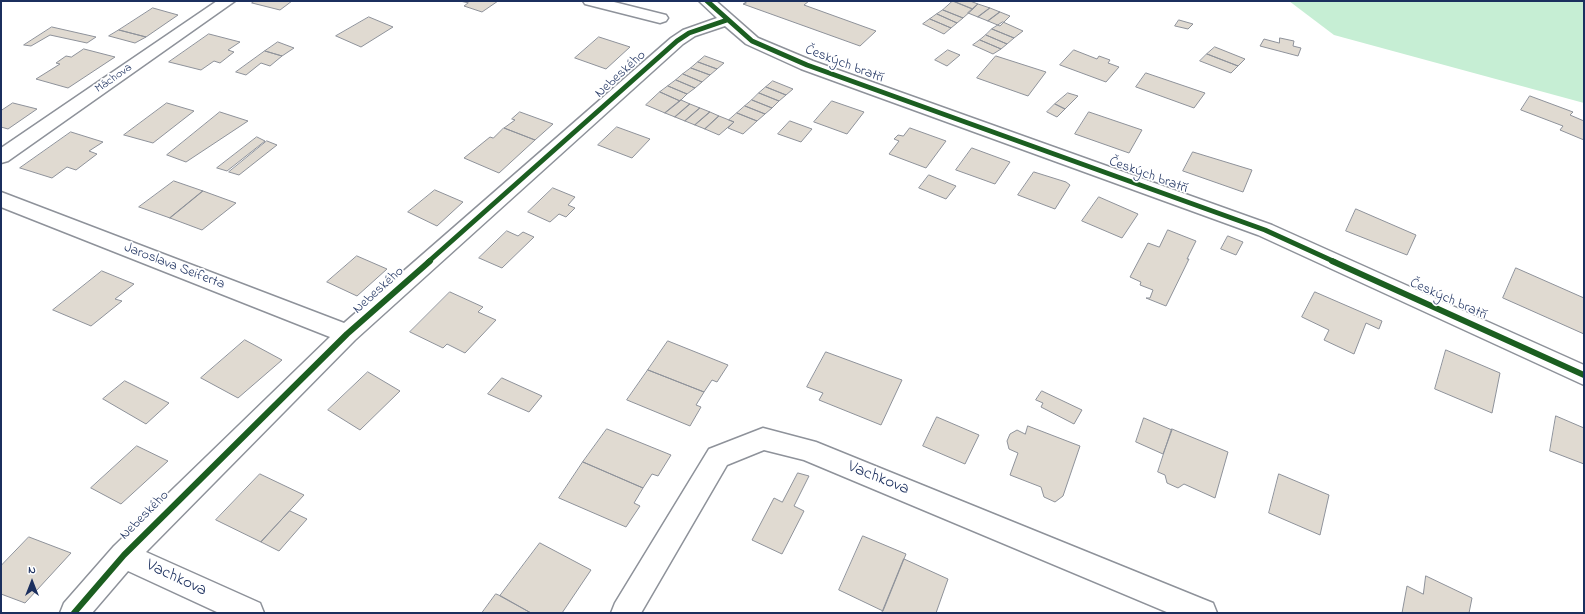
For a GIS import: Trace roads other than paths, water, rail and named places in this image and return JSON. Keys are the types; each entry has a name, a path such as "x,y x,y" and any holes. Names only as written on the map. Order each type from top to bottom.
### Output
{"street":[{"name":"Máchova","path":"1,157 228,1"},
{"path":"591,1 660,18"},
{"name":"Českých bratří","path":"707,1 752,41 807,65 1264,230 1584,375"},
{"name":"Nebeského","path":"74,613 124,555 347,334 677,41 690,33 727,20"},
{"name":"Jaroslava Seiferta","path":"1,199 347,334"},
{"name":"Vachkova","path":"625,613 718,456 763,439 807,450 1203,613"},
{"name":"Vachkova","path":"124,555 250,613"}]}
